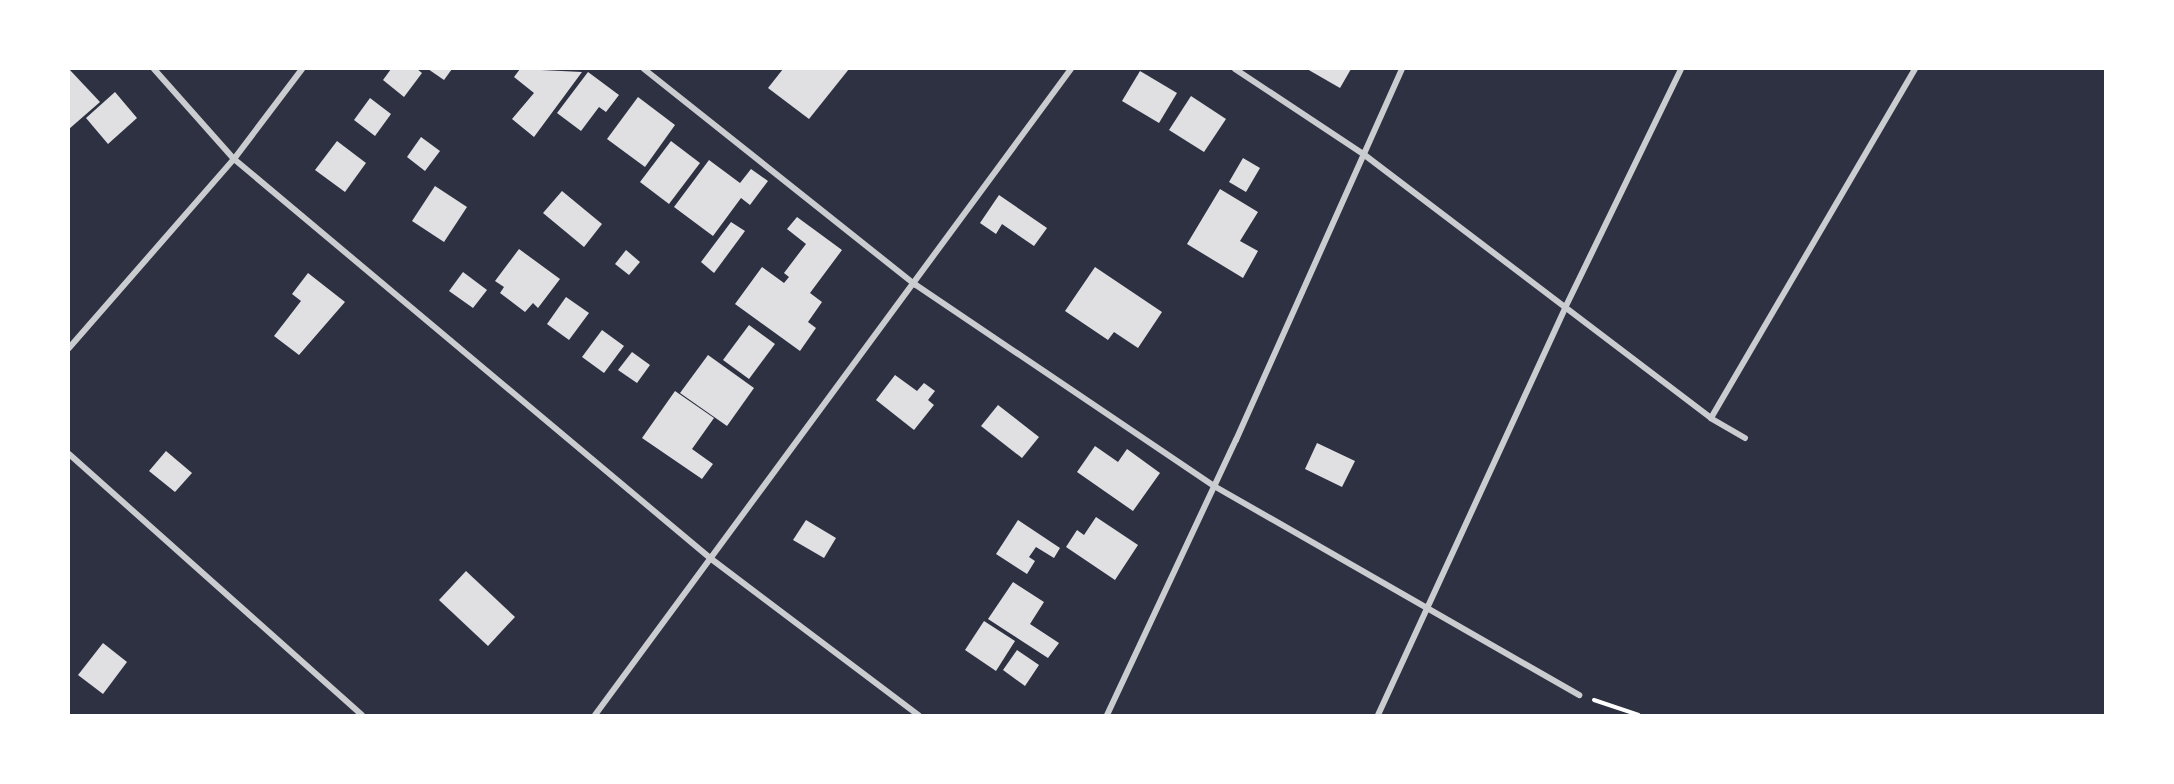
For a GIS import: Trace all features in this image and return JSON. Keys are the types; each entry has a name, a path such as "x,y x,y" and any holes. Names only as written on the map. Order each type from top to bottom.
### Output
{"street":[{"path":"154,69 234,159 710,558 918,715"},
{"path":"69,348 234,159 302,69"},
{"path":"644,69 916,285 1214,486 1426,610 1579,695"},
{"path":"595,715 916,285 1071,69"},
{"path":"1235,69 1362,153 1711,418 1745,438"},
{"path":"1107,715 1214,486 1362,153 1402,69"},
{"path":"1378,715 1565,308 1681,69"},
{"path":"1711,418 1915,69"},
{"path":"69,454 362,715"}],"path":[{"path":"1579,695 1639,715"}],"building":[{"path":"69,69 100,102 69,129"},
{"path":"391,69 417,69 422,73 404,97 383,80"},
{"path":"428,69 452,69 444,80"},
{"path":"520,69 582,72 534,137 512,119 534,93 514,77"},
{"path":"783,69 849,69 809,119 768,88"},
{"path":"1307,69 1351,69 1340,88"},
{"path":"1140,71 1177,93 1159,123 1122,101"},
{"path":"588,72 619,95 606,112 599,107 581,131 557,113"},
{"path":"115,92 137,118 108,144 86,118"},
{"path":"1191,96 1226,119 1204,152 1169,130"},
{"path":"638,97 675,125 645,167 607,139"},
{"path":"370,98 391,114 375,136 354,120"},
{"path":"421,137 440,151 425,171 407,157"},
{"path":"337,141 366,163 345,192 315,170"},
{"path":"671,141 700,163 669,204 640,182"},
{"path":"1243,158 1260,168 1246,192 1229,182"},
{"path":"709,160 740,183 751,169 768,181 750,205 741,198 713,236 674,207"},
{"path":"435,186 467,207 444,242 412,221"},
{"path":"1220,189 1258,212 1240,241 1258,251 1243,278 1187,244"},
{"path":"562,191 602,224 584,247 543,213"},
{"path":"999,195 1047,228 1034,246 1002,224 996,234 980,223"},
{"path":"797,217 842,250 810,293 822,302 808,322 816,328 800,351 735,304 762,267 784,283 789,277 784,273 806,244 787,229"},
{"path":"731,222 745,231 714,273 701,262"},
{"path":"519,249 560,279 538,308 533,303 525,312 500,293 504,287 495,281"},
{"path":"626,250 640,262 629,275 615,264"},
{"path":"1095,267 1162,312 1138,348 1114,332 1108,340 1065,311"},
{"path":"463,272 487,290 473,308 449,291"},
{"path":"308,273 345,302 299,355 274,336 301,301 292,294"},
{"path":"566,297 589,313 569,340 547,324"},
{"path":"749,325 775,344 749,379 723,360"},
{"path":"602,330 624,346 604,373 582,357"},
{"path":"632,352 650,365 637,383 618,370"},
{"path":"708,355 754,388 727,426 680,393"},
{"path":"895,375 917,391 924,383 935,391 928,400 934,405 914,430 876,400"},
{"path":"675,391 714,418 692,449 713,464 702,479 642,438"},
{"path":"998,405 1039,437 1022,458 981,426"},
{"path":"1317,443 1355,461 1342,487 1305,469"},
{"path":"1095,446 1118,462 1127,449 1160,473 1133,511 1077,472"},
{"path":"166,451 192,473 175,492 149,471"},
{"path":"1096,517 1138,545 1115,580 1066,547 1077,530 1084,535"},
{"path":"806,520 836,538 824,558 793,540"},
{"path":"1018,520 1060,548 1054,558 1036,547 1029,557 1035,561 1027,574 996,554"},
{"path":"466,571 515,617 488,646 439,600"},
{"path":"1013,582 1044,602 1030,624 1059,643 1048,658 988,619"},
{"path":"984,621 1015,641 996,671 965,650"},
{"path":"103,643 127,662 103,694 78,675"},
{"path":"1017,650 1039,665 1025,686 1003,670"}]}
